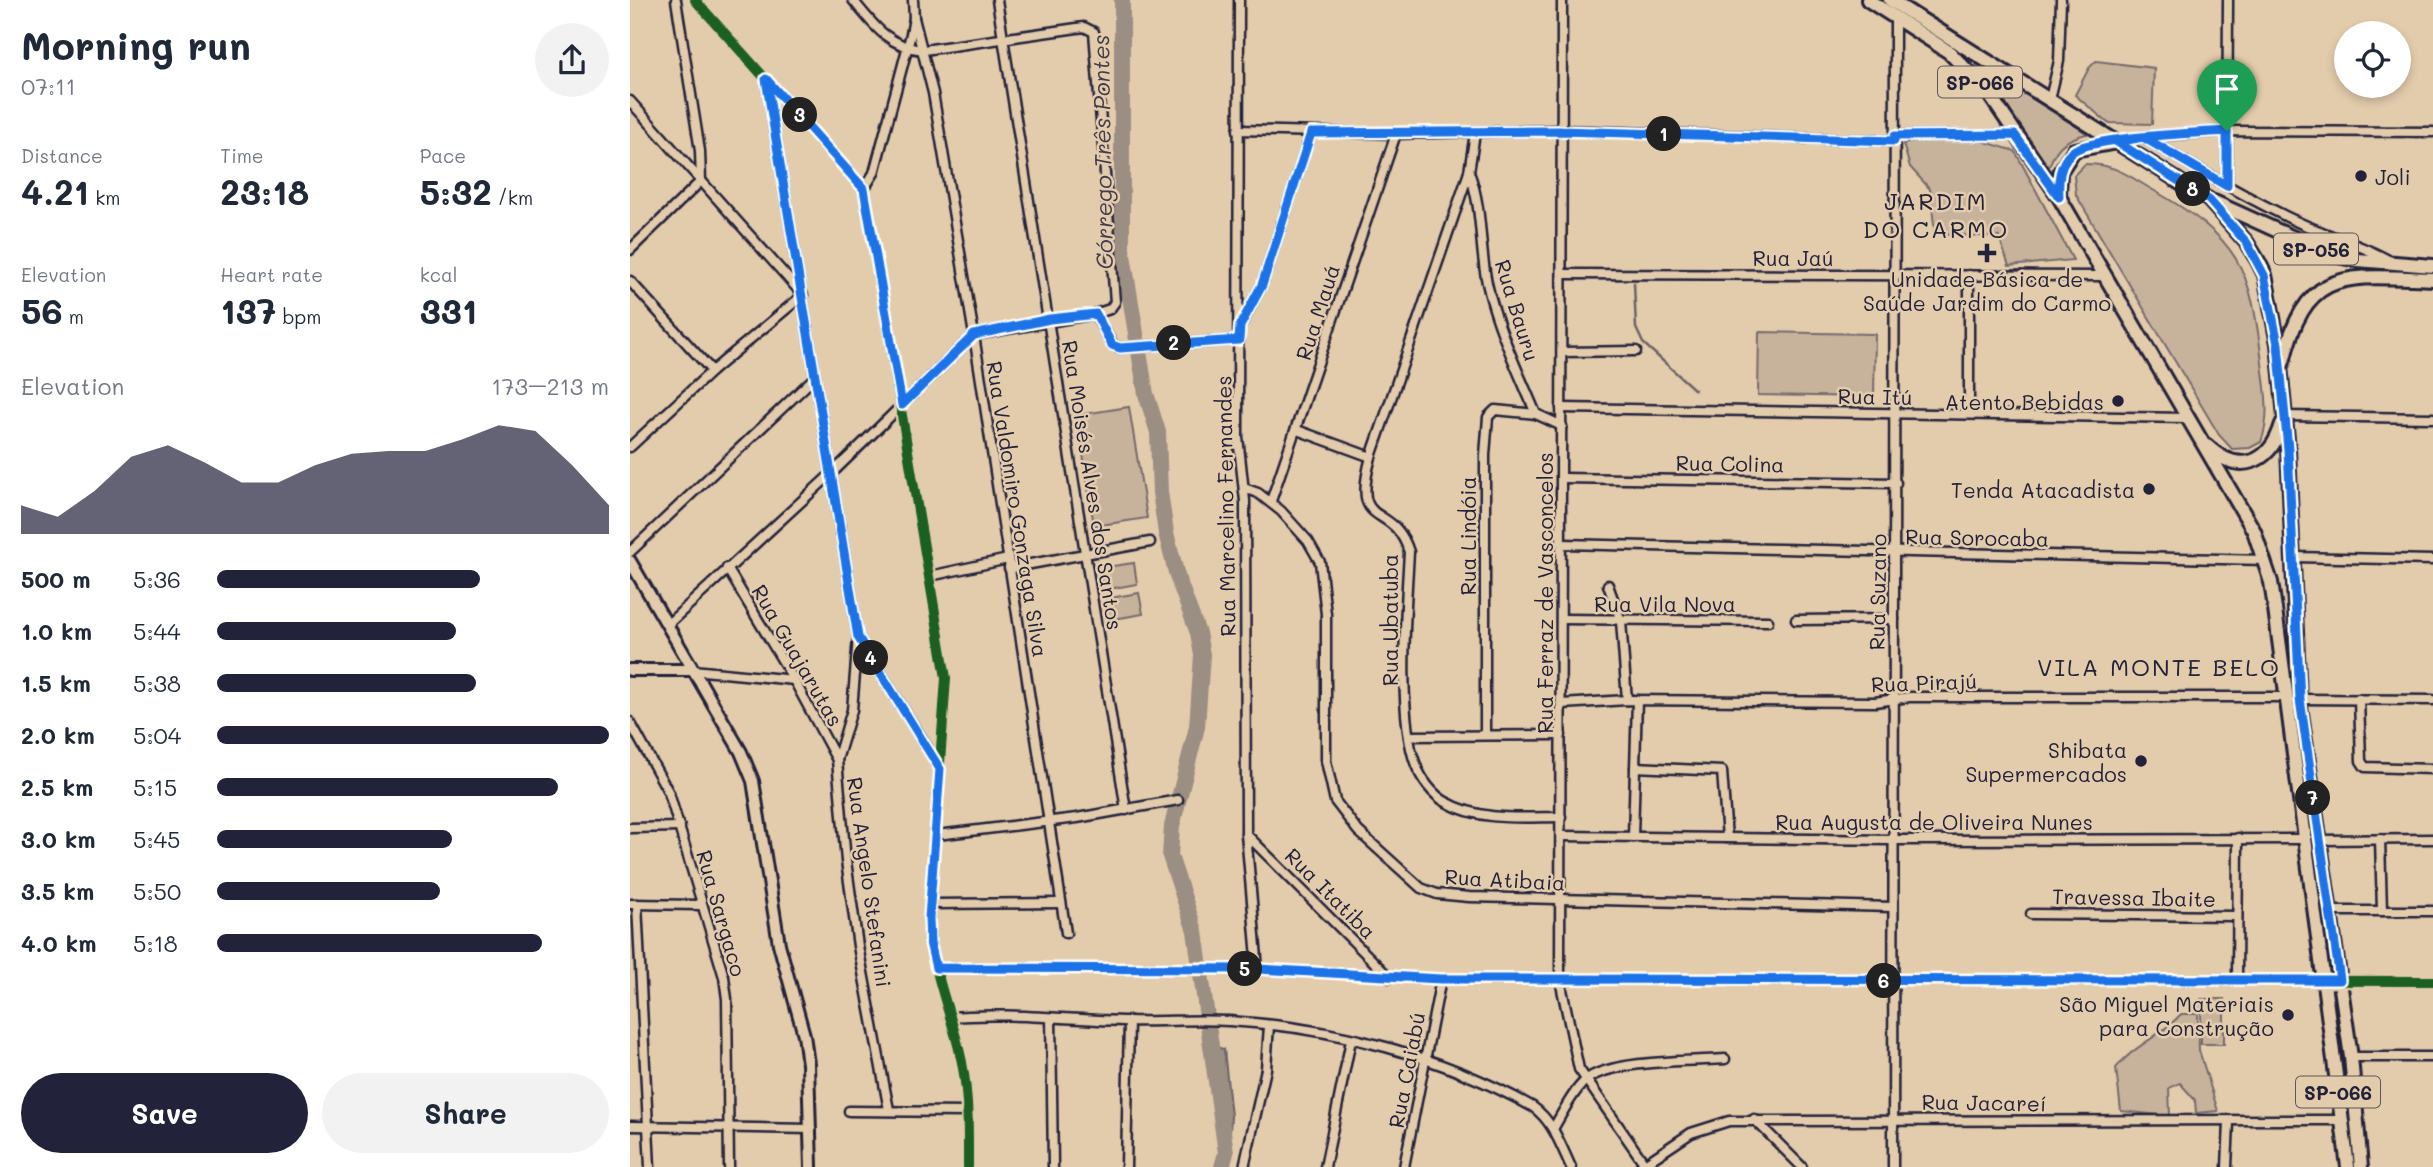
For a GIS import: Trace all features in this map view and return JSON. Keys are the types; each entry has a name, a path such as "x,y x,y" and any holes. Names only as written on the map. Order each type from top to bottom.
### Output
{"main road":[{"name":"SP-066","path":"1868,0 1894,5 2117,142"},
{"name":"SP-066","path":"1894,5 1966,66 1987,91 2059,197"},
{"path":"2117,142 2074,150 2060,172 2059,197 2200,439 2229,460 2251,462 2269,451 2283,418"},
{"name":"SP-056","path":"2117,142 2209,200 2329,254 2394,264 2433,266"},
{"name":"SP-056","path":"2209,200 2247,243 2264,275 2281,372 2283,418"},
{"name":"SP-056","path":"2281,372 2294,320 2305,302 2322,288 2349,279 2433,279"},
{"name":"SP-066","path":"2283,418 2288,449 2294,557 2293,698"},
{"name":"SP-066","path":"2200,439 2244,512 2265,560 2271,582 2293,698 2312,840 2324,981 2348,1167"},
{"path":"630,561 741,752 753,781 779,944 804,1035 811,1167"},
{"path":"630,670 693,670"},
{"name":"SP-066","path":"2312,840 2330,911 2351,1057 2361,1167"}],"street":[{"path":"676,0 701,181"},
{"path":"695,0 864,189 946,678 937,835 930,904 930,942 963,1065 968,1112 968,1167"},
{"path":"667,625 830,475 974,335 1050,319 1096,314 1110,309 1115,302 1096,38 1090,28 924,50 906,49 883,34 853,0"},
{"path":"864,189 873,173 906,49 914,18 913,0"},
{"name":"Rua Moisés Alves dos Santos","path":"997,0 1050,319 1126,810"},
{"name":"Rua Marcelino Fernandes","path":"1239,0 1238,437 1244,488 1246,834 1258,969"},
{"name":"Rua Ferraz de Vasconcelos","path":"1562,0 1560,980 1571,1040 1585,1080 1642,1165"},
{"path":"2050,99 2059,61 2061,0"},
{"path":"2227,186 2228,0"},
{"name":"Rua Suzano","path":"1893,1167 1891,1118 1896,484 1894,5"},
{"name":"Rua Valdomiro Gonzaga Silva","path":"914,18 924,50 974,335 1066,933"},
{"name":"Rua Angelo Stefanini","path":"766,79 858,637 852,710 837,760 846,862 858,946 889,1110"},
{"path":"630,101 803,295 712,371 630,447"},
{"path":"1238,130 1396,134 1560,131 1894,139 2015,135"},
{"path":"2117,142 2143,137 2227,131 2433,132"},
{"path":"1240,326 1262,285 1311,133"},
{"name":"Rua Ubatuba","path":"1475,133 1469,172 1371,457 1363,490 1365,502 1400,531 1409,552 1406,626 1409,736 1415,765 1443,801 1474,813 1500,818 1561,817"},
{"name":"Rua Mauá","path":"1271,500 1396,134"},
{"path":"2143,137 2227,186 2303,225 2368,248 2394,264"},
{"name":"Rua Bauru","path":"1469,172 1479,200 1488,285 1504,337 1536,414"},
{"path":"630,250 701,181"},
{"name":"Rua Jaú","path":"1563,274 2106,276"},
{"path":"1969,275 1969,414"},
{"path":"630,281 712,371"},
{"path":"1096,314 1112,345 1120,348 1239,340"},
{"path":"1563,352 1636,351"},
{"path":"630,552 814,378"},
{"name":"Rua Itú","path":"1561,408 2188,418"},
{"name":"Rua Lindóia","path":"1485,735 1487,422 1489,414 1495,410 1536,414 1562,426"},
{"path":"2283,418 2433,418"},
{"path":"1297,430 1371,457"},
{"name":"Rua Colina","path":"1562,478 1896,484"},
{"name":"Rua Atibaia","path":"1244,488 1271,500 1308,541 1320,562 1326,614 1326,761 1335,801 1358,831 1421,888 1437,894 1561,900 1893,907"},
{"path":"930,576 1008,563 1087,556 1150,542"},
{"name":"Rua Sorocaba","path":"1562,544 2265,560"},
{"path":"2294,557 2433,560"},
{"name":"Rua Guajarutas","path":"727,568 794,680 837,760"},
{"path":"1608,585 1621,621 1627,700"},
{"name":"Rua Vila Nova","path":"1562,619 1768,621"},
{"path":"1796,620 1894,619"},
{"path":"858,637 940,769"},
{"path":"693,670 794,680"},
{"name":"Rua Pirajú","path":"1562,704 1627,700 1875,702 1894,699 2433,699"},
{"path":"2359,699 2361,761 2364,767 2433,769"},
{"path":"1633,837 1637,701"},
{"name":"Rua Sargaco","path":"630,722 669,793 700,905 715,945 727,999 729,1167"},
{"path":"1409,736 1561,735"},
{"path":"630,746 643,746"},
{"path":"1636,767 1723,771 1727,838"},
{"path":"937,835 1048,822 1178,800"},
{"path":"630,828 680,827"},
{"name":"Rua Itatiba","path":"1246,834 1391,978"},
{"name":"Rua Augusta de Oliveira Nunes","path":"1561,836 1894,840 2433,839"},
{"path":"2237,980 2238,838"},
{"path":"2380,838 2382,911"},
{"path":"930,904 1060,903"},
{"path":"650,1167 650,1126 634,904 700,905"},
{"path":"2330,911 2433,911"},
{"name":"Travessa Ibaite","path":"2031,914 2237,916"},
{"path":"936,968 1258,969 1441,979 2433,981"},
{"name":"Rua Caiabú","path":"1404,1167 1441,979"},
{"path":"949,1017 999,1014 1129,1021 1228,1021 1269,1025 1351,1040 1427,1059 1526,1103 1542,1114 1553,1129 1571,1167"},
{"path":"1051,1018 1053,1167"},
{"path":"1126,1167 1129,1021"},
{"path":"1244,1167 1266,1069 1269,1025"},
{"path":"1325,1167 1351,1040"},
{"path":"2351,1057 2433,1057"},
{"path":"1553,1129 1585,1080 1597,1074 1642,1065 1725,1059"},
{"path":"849,1111 968,1112"},
{"path":"1754,1119 1802,1167"},
{"name":"Rua Jacareí","path":"1642,1165 1691,1133 1729,1121 1754,1119 2229,1122 2341,1120"},
{"path":"2227,1167 2229,1122"},
{"path":"630,1126 811,1129"}],"shaded area":[{"path":"2096,61 2154,68 2152,124 2108,123 2075,95 2089,68"},
{"path":"1975,65 2087,130 2086,134 2060,146 2047,172 2003,99"},
{"path":"1932,137 1969,137 2015,151 2073,260 2009,266 1999,237 1935,234 1930,189 1910,167 1903,144"},
{"path":"2085,164 2120,171 2182,208 2205,224 2236,258 2245,279 2258,330 2266,403 2266,422 2261,442 2250,448 2232,449 2219,435 2076,195 2074,175"},
{"path":"1759,332 1875,334 1874,397 1758,395"},
{"path":"1129,407 1147,518 1094,526 1077,415"},
{"path":"1134,563 1137,584 1103,590 1099,568"},
{"path":"1139,593 1143,614 1108,620 1104,599"},
{"path":"2201,999 2224,999 2224,1044 2201,1044"},
{"path":"2181,1014 2198,1014 2199,1050 2218,1111 2196,1113 2195,1100 2180,1083 2169,1088 2170,1116 2121,1111 2116,1068"},
{"path":"1215,1047 1224,1049 1231,1116 1228,1167 1227,1116"}],"waterway":[{"name":"Córrego Três Pontes","path":"1122,0 1122,249 1146,394 1158,432 1160,492 1166,533 1177,576 1198,633 1202,655 1197,727 1172,826 1170,856 1195,931 1226,1153 1222,1167"},
{"path":"1634,283 1636,328 1643,343 1695,390"}],"cycle path":[{"path":"695,0 864,189 946,678 929,918 936,968 965,1078 968,1167"},
{"path":"936,968 1258,969 1441,979 2433,981"}],"place":[{"name":"Joli","path":"2361,176"},
{"name":"Unidade Básica de Saúde Jardim do Carmo","path":"1987,253"},
{"name":"Atento Bebidas","path":"2118,401"},
{"name":"Tenda Atacadista","path":"2149,489"},
{"name":"Shibata Supermercados","path":"2141,761"},
{"name":"São Miguel Materiais para Construção","path":"2288,1015"}],"district":[{"name":"JARDIM DO CARMO","path":"1936,214"},
{"name":"VILA MONTE BELO","path":"2159,666"}],"route":[{"path":"2227,131 2143,137 2130,138 2087,145 2074,150 2060,172 2059,197 2015,135 1895,136 1894,141 1560,131 1311,133 1262,285 1240,326 1239,340 1120,348 1112,345 1096,314 1050,319 974,335 902,405 864,189 766,79 858,637 940,769 929,918 930,942 936,968 1258,969 1441,979 2340,980 2300,699 2288,449 2283,420 2278,344 2264,275 2247,243 2209,200 2117,142 2143,137 2227,186 2227,131"}]}
